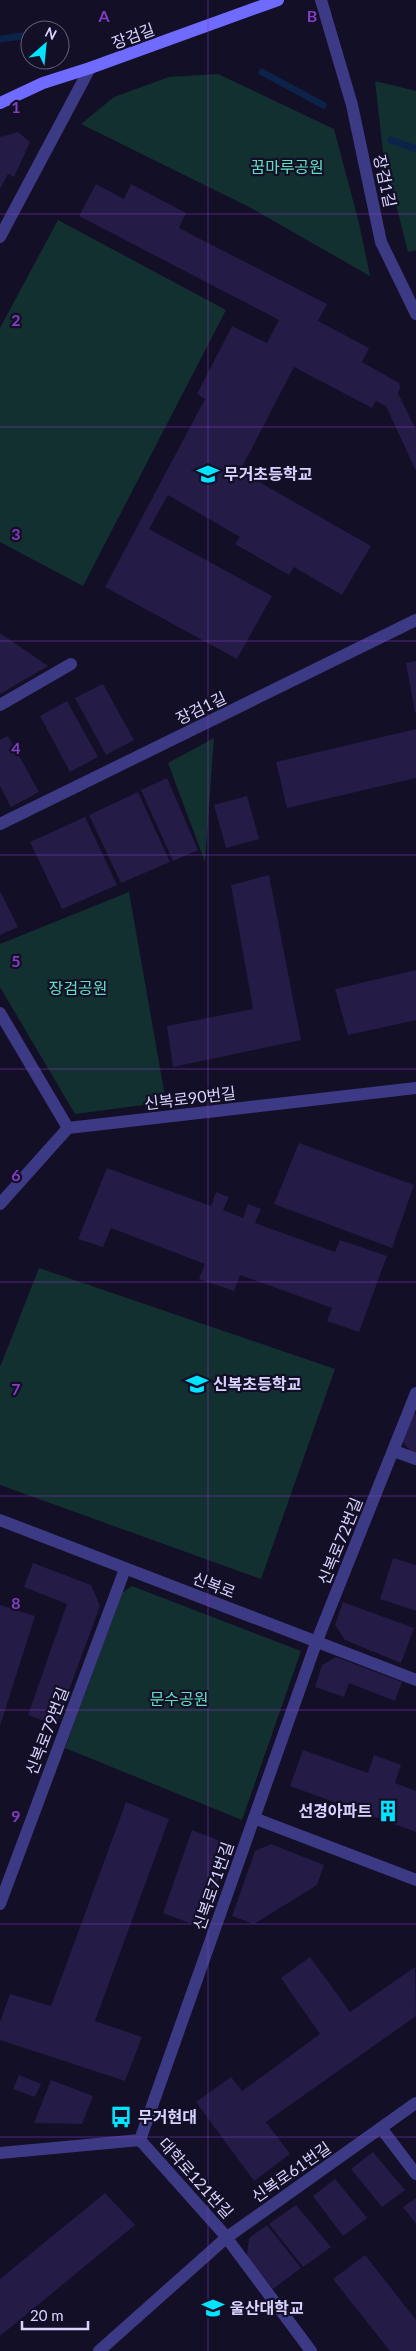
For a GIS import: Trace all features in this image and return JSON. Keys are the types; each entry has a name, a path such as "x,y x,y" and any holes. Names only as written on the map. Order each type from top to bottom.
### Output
{"main road":[{"name":"장검길","path":"0,103 44,83 278,0"}],"street":[{"name":"장검1길","path":"321,0 352,105 381,242 416,314"},
{"path":"0,237 90,68"},
{"name":"장검1길","path":"0,824 416,620"},
{"path":"0,706 71,664"},
{"path":"0,1013 68,1128 0,1204"},
{"name":"신복로90번길","path":"68,1128 416,1088"},
{"name":"신복로72번길","path":"316,1642 416,1393"},
{"path":"394,1451 416,1459"},
{"name":"신복로","path":"0,1520 416,1680"},
{"name":"신복로79번길","path":"0,1904 125,1569"},
{"name":"신복로71번길","path":"140,2140 316,1642"},
{"path":"254,1818 416,1880"},
{"name":"신복로61번길","path":"99,2351 226,2238 416,2103"},
{"path":"381,2128 416,2174"},
{"name":"대학로121번길","path":"0,2153 140,2140 226,2238 311,2351"}],"green space":[{"name":"꿈마루공원","path":"218,74 334,129 359,223 370,276 249,207 81,124 114,97 169,77"},
{"path":"375,81 416,91 416,250 408,252 383,152"},
{"path":"58,220 226,310 83,586 0,542 0,328"},
{"path":"214,738 205,862 168,763"},
{"name":"장검공원","path":"129,892 166,1102 75,1114 0,987 0,944"},
{"path":"39,1268 335,1369 261,1579 0,1485 0,1367"},
{"name":"문수공원","path":"132,1586 301,1651 242,1820 65,1748 122,1593"}],"building":[{"path":"18,132 30,142 14,177 8,174 0,189 0,137"},
{"path":"96,184 124,199 131,184 186,213 179,228 327,304 318,321 369,348 362,362 399,383 398,393 416,430 416,471 386,406 376,401 372,408 294,367 240,471 371,546 342,595 294,567 289,575 235,544 240,537 168,495 149,529 272,596 237,659 105,587 205,399 197,394 232,326 267,343 279,320 79,216"},
{"path":"0,633 48,666 0,694"},
{"path":"416,661 416,712 415,712 406,663"},
{"path":"103,684 134,740 106,755 75,698"},
{"path":"67,701 98,757 70,772 40,716"},
{"path":"416,729 416,778 287,808 276,762"},
{"path":"8,736 39,792 11,807 0,786 0,740"},
{"path":"167,778 198,850 173,861 141,790"},
{"path":"138,792 170,862 121,883 89,815"},
{"path":"247,796 259,839 226,848 214,805"},
{"path":"85,817 117,885 62,909 30,842"},
{"path":"269,875 301,1040 173,1067 167,1026 253,1009 231,885"},
{"path":"0,891 18,927 0,935"},
{"path":"416,970 416,1020 348,1035 335,989"},
{"path":"299,1143 414,1185 392,1248 274,1204"},
{"path":"107,1168 211,1206 216,1192 229,1197 223,1210 243,1218 248,1204 261,1209 255,1223 335,1252 340,1240 387,1256 359,1332 327,1321 332,1308 240,1275 234,1291 199,1279 205,1264 111,1228 103,1247 78,1239"},
{"path":"413,1413 416,1414 416,1454 412,1453 402,1441"},
{"path":"393,1558 416,1565 416,1611 380,1599"},
{"path":"33,1563 91,1585 100,1606 56,1725 28,1715 67,1604 24,1587"},
{"path":"343,1602 414,1628 401,1663 345,1640 335,1625"},
{"path":"0,1605 35,1616 0,1726"},
{"path":"336,1657 402,1682 395,1701 349,1683 344,1697 315,1687 322,1665"},
{"name":"선경아파트","path":"303,1750 368,1773 374,1755 401,1765 395,1783 416,1791 416,1832 290,1786"},
{"path":"30,1761 43,1766 40,1776 27,1771"},
{"path":"126,1802 169,1819 95,2021 142,2037 125,2081 0,2040 0,2022 10,1994 51,2006"},
{"path":"192,1830 231,1845 202,1928 163,1913"},
{"path":"271,1844 324,1865 317,1885 254,1924 232,1916 255,1851"},
{"path":"310,1957 350,2012 415,1967 416,2016 266,2122 290,2154 254,2181 196,2102 231,2077 242,2091 320,2034 281,1978"},
{"path":"19,2075 41,2084 35,2097 13,2089"},
{"path":"51,2080 93,2096 82,2124 34,2123"},
{"path":"373,2152 405,2190 382,2207 351,2169"},
{"path":"335,2179 367,2218 343,2236 313,2196"},
{"path":"105,2193 135,2225 0,2336 0,2279"},
{"path":"416,2198 416,2224 403,2207"},
{"path":"296,2205 331,2247 303,2267 269,2224"},
{"path":"267,2225 301,2268 273,2289 247,2256 249,2238"},
{"path":"365,2255 416,2320 416,2351 390,2351 333,2279"}],"waterway":[{"path":"0,39 20,36"},
{"path":"262,72 323,105"},
{"path":"391,140 416,149"}],"place":[{"name":"무거초등학교","path":"208,474"},
{"name":"신복초등학교","path":"197,1384"},
{"name":"선경아파트","path":"388,1811"},
{"name":"무거현대","path":"121,2117"},
{"name":"울산대학교","path":"213,2308"}]}
